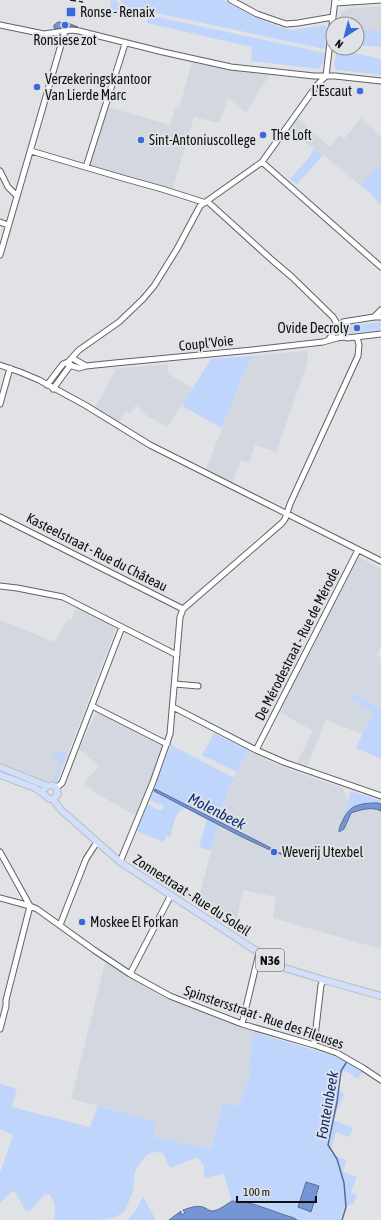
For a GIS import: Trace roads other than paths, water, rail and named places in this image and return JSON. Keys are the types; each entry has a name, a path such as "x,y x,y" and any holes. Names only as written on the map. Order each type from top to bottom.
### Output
{"main road":[{"path":"0,767 48,786 53,786 56,788 58,794 53,799"},
{"name":"N36","path":"0,775 35,788 44,794 46,798 53,799"},
{"path":"44,794 45,788 48,786"},
{"name":"Zonnestraat - Rue du Soleil","path":"53,799 61,810 120,862 259,953 285,968 381,996"}],"street":[{"path":"231,0 257,14 286,24 325,18"},
{"path":"333,16 335,1 381,0"},
{"path":"0,26 44,34 79,31 125,44 231,67 314,76 381,81"},
{"path":"0,255 65,31"},
{"path":"86,167 125,44"},
{"path":"47,385 63,364 70,360 79,350 122,320 146,297 181,242 198,208 262,162 317,85 326,76 329,56"},
{"path":"31,151 205,202 292,277 332,316 339,327 339,331 344,337"},
{"path":"262,162 381,267"},
{"path":"0,172 8,187 17,196"},
{"path":"0,222 8,225"},
{"path":"374,317 381,310"},
{"path":"328,340 343,322 381,317"},
{"name":"Coupl'Voie","path":"70,360 86,366 252,350 323,342 344,337 347,338 381,334"},
{"path":"120,862 153,782 170,734 180,617 183,609 282,522 358,356 358,337"},
{"path":"53,388 69,367 70,360"},
{"path":"0,365 10,368 53,388 85,405 150,445 381,561"},
{"path":"0,404 10,368"},
{"name":"Kasteelstraat - Rue du Château","path":"0,517 183,609"},
{"name":"De Mérodestraat - Rue de Mérode","path":"256,750 358,550"},
{"path":"0,586 17,588 63,598 177,655"},
{"path":"56,788 62,783 122,627"},
{"path":"175,684 198,686"},
{"path":"92,706 167,744"},
{"path":"173,707 286,764 381,796"},
{"path":"60,925 86,859 97,842"},
{"path":"0,852 30,906 0,1029"},
{"path":"130,974 171,895"},
{"name":"Spinstersstraat - Rue des Fileuses","path":"0,898 37,909 130,974 170,996 242,1024 337,1053 364,1068 381,1080"},
{"path":"242,1024 259,953"},
{"path":"314,1045 321,985 324,980"}],"water":[{"path":"58,22 68,23 78,27 56,29 54,28 54,25"},
{"path":"155,789 271,848 270,850 154,791"},
{"path":"367,803 381,804 381,811 370,809 351,813 344,829 339,832 340,826 346,815 353,808"},
{"path":"306,1182 319,1186 311,1212 298,1207"},
{"path":"232,1201 251,1204 297,1220 169,1220 181,1211 181,1215 185,1213 183,1210 188,1208 201,1206 211,1211 215,1211"}],"waterway":[{"name":"Molenbeek","path":"275,851 281,854 282,852"},
{"name":"Fonteinbeek","path":"342,1220 346,1207 344,1183 337,1159 328,1145 337,1102 341,1071 346,1063"}],"railway":[{"path":"70,0 83,2"}],"place":[{"name":"Ronse - Renaix","path":"71,12"},
{"name":"Ronsiese zot","path":"65,25"},
{"name":"Verzekeringskantoor Van Lierde Marc","path":"37,87"},
{"name":"L'Escaut","path":"360,91"},
{"name":"The Loft","path":"263,135"},
{"name":"Sint-Antoniuscollege","path":"141,140"},
{"name":"Ovide Decroly","path":"357,328"},
{"name":"Weverij Utexbel","path":"274,852"},
{"name":"Moskee El Forkan","path":"82,922"}]}
